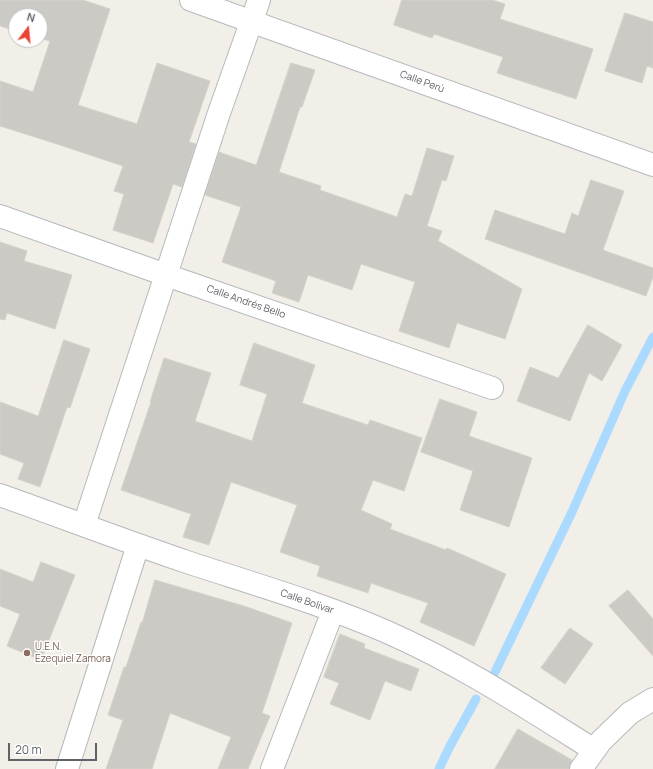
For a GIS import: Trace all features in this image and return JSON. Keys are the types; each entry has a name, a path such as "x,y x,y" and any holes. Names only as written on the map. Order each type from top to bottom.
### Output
{"street":[{"name":"Calle Perú","path":"190,0 653,165"},
{"path":"84,525 219,113 260,0"},
{"name":"Calle Andrés Bello","path":"0,216 492,388"},
{"name":"Calle Bolívar","path":"0,495 333,611 388,633 441,658 497,689 594,750"},
{"path":"67,769 138,544"},
{"path":"272,769 333,611"},
{"path":"582,769 601,741 630,713 653,699"}],"building":[{"path":"0,0 83,0 110,9 78,105 137,124 157,63 210,81 189,142 196,144 182,187 173,184 153,243 113,230 124,194 114,191 123,166 0,126 0,81 33,92 50,41 48,40 48,8 8,8 8,28 0,26"},
{"path":"402,0 492,0 505,4 500,19 593,49 576,99 497,73 503,57 434,34 432,38 394,25"},
{"path":"625,13 653,22 653,68 647,66 642,83 605,71"},
{"path":"291,63 315,70 302,107 300,107 279,172 321,186 320,190 397,217 405,194 412,196 427,148 454,156 446,181 442,180 427,226 442,231 438,241 522,289 505,339 457,323 449,348 399,331 415,282 361,264 352,290 308,275 299,302 272,293 276,281 222,262 241,207 205,195 219,152 256,165"},
{"path":"591,180 624,191 603,250 653,268 653,277 646,296 485,239 495,210 565,234 572,213 578,216"},
{"path":"0,242 27,251 24,261 72,275 55,329 7,313 5,320 0,319"},
{"path":"588,325 622,345 602,381 589,373 570,421 517,401 530,367 558,378"},
{"path":"64,340 90,349 70,408 67,407 40,487 18,479 24,463 0,454 0,402 38,416"},
{"path":"254,343 315,365 302,403 368,425 370,420 422,438 404,491 373,480 361,510 392,524 390,529 446,550 447,548 506,574 474,646 420,622 428,603 371,583 368,593 317,576 320,566 280,552 297,505 231,482 209,545 183,537 191,514 121,490 151,402 164,358 211,373 195,421 252,441 267,394 240,385"},
{"path":"440,399 477,412 469,436 532,458 509,527 460,510 473,471 421,452"},
{"path":"41,562 75,575 41,660 7,646 20,614 0,606 0,569 33,582"},
{"path":"155,580 247,607 292,623 262,713 270,716 248,769 218,769 231,737 170,713 152,769 106,769 123,720 108,715 124,667 126,667 141,622 142,623"},
{"path":"628,590 653,619 653,656 609,606"},
{"path":"570,628 593,644 565,684 541,668"},
{"path":"340,634 365,644 364,648 419,669 411,691 385,681 370,720 330,704 339,683 324,677"},
{"path":"518,729 572,760 569,769 495,769"}],"waterway":[{"path":"495,672 572,512 625,391 653,337"},
{"path":"439,769 476,699"}],"place":[{"name":"U.E.N. Ezequiel Zamora","path":"27,653"}]}
